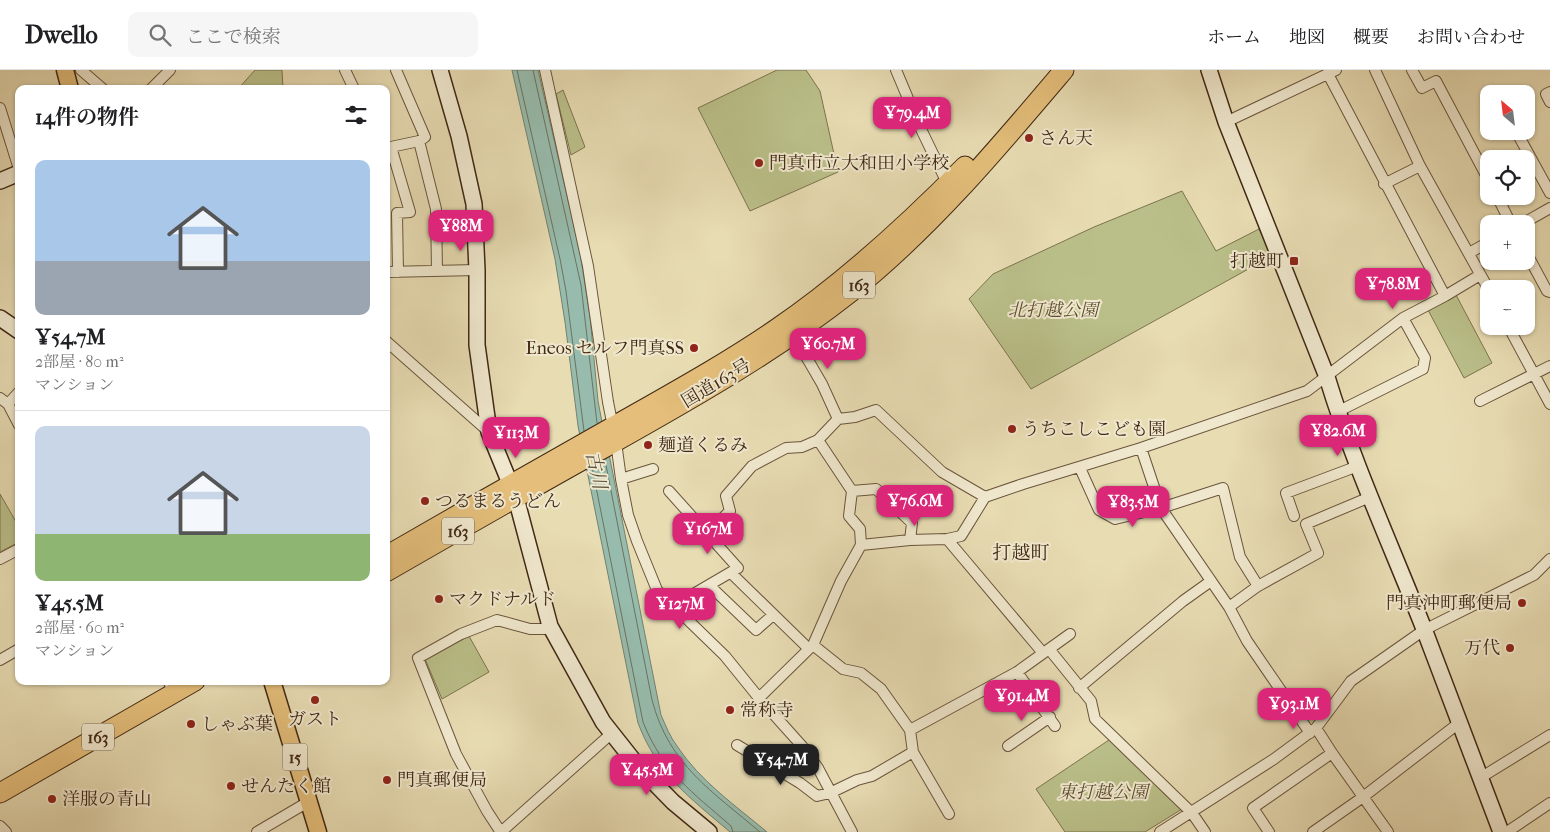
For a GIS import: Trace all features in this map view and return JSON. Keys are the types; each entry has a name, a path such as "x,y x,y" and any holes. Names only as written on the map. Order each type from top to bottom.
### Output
{"highway":[{"name":"国道163号","path":"390,554 520,487 611,436 731,376 851,292 899,250 1047,70"},
{"name":"国道163号","path":"611,436 776,329 840,282 991,155 1064,70"},
{"name":"国道163号","path":"390,569 520,487"},
{"name":"163","path":"0,779 171,685"},
{"name":"163","path":"0,793 171,685"}],"main road":[{"path":"65,70 69,85"},
{"name":"15","path":"273,685 318,832"}],"street":[{"path":"82,70 99,85"},
{"path":"155,85 170,70"},
{"path":"345,70 352,85"},
{"path":"390,147 419,141 425,136 396,70"},
{"path":"440,70 459,136 474,204 477,270 477,345 489,432"},
{"path":"545,70 588,266 611,436 620,479 628,515 657,590 724,656 802,746 818,768 852,832"},
{"path":"896,70 920,127 951,189"},
{"path":"1209,70 1226,122 1501,832"},
{"path":"1375,70 1420,166 1483,280"},
{"path":"1412,70 1422,88 1436,81 1480,164"},
{"path":"1226,122 1332,72 1384,184 1445,296"},
{"path":"1550,92 1546,94 1550,102"},
{"path":"0,108 15,158"},
{"path":"1521,140 1550,193"},
{"path":"419,141 436,209 437,271"},
{"path":"390,153 410,212 397,214 398,272"},
{"path":"1384,184 1420,166"},
{"path":"0,181 15,173"},
{"path":"1535,217 1550,208"},
{"path":"1469,252 1480,246"},
{"path":"1535,269 1547,291 1550,292"},
{"path":"390,272 477,270"},
{"path":"861,545 910,540 946,539 961,536 985,497 1080,468 1307,391 1403,318 1480,275"},
{"path":"0,318 15,328"},
{"path":"1338,412 1423,369 1425,358 1403,318"},
{"path":"793,334 822,384 838,419"},
{"path":"1513,335 1550,404"},
{"path":"390,345 489,432 520,487 550,626 603,722 637,765 673,802 709,832"},
{"path":"1480,401 1550,366"},
{"path":"15,394 4,401 15,419"},
{"path":"706,534 730,511 726,496 752,466 786,448 802,446 818,440 838,419 855,417 876,410 942,472 985,497"},
{"path":"759,698 811,647 841,581 861,545 860,529 849,516 852,491 818,440"},
{"path":"1140,448 1161,508 1229,607 1247,642 1332,753 1388,832"},
{"path":"1294,516 1286,493 1358,466"},
{"path":"1080,468 1099,510 1115,520 1161,508 1223,488 1240,557 1258,586"},
{"path":"620,479 653,469"},
{"path":"852,491 876,489 912,523 910,540"},
{"path":"669,491 738,568 673,606"},
{"path":"1229,607 1258,586 1318,553 1306,524 1370,497"},
{"path":"946,539 1091,701 1095,719 1192,813 1205,832"},
{"path":"0,559 15,551"},
{"path":"1160,832 1274,759 1313,730 1351,681 1424,630 1534,575 1549,561"},
{"path":"731,573 773,615 811,647 843,669 861,673 881,689 910,730 914,752 949,814"},
{"path":"1079,688 1183,600 1211,580"},
{"path":"709,585 756,630 773,615"},
{"path":"550,626 544,629 530,629 497,620 461,634 418,658 456,754 487,811 501,832 612,733"},
{"path":"910,730 1017,672 1070,634"},
{"path":"0,660 15,651"},
{"path":"1008,746 1053,721 1017,672"},
{"path":"1313,832 1329,828 1363,797 1459,723"},
{"path":"1480,778 1550,735"},
{"path":"737,745 800,783 817,796 830,793 857,780 872,776 914,752"},
{"path":"1269,832 1253,808 1332,753"},
{"path":"258,832 308,802"},
{"path":"1507,832 1550,803"},
{"path":"0,826 6,832"}],"green space":[{"path":"255,70 282,70 283,85 242,85"},
{"path":"777,70 806,70 820,91 838,172 750,211 698,108"},
{"path":"563,90 585,147 571,155 556,94"},
{"name":"北打越公園","path":"1182,191 1216,251 1259,229 1272,256 1031,389 969,299 993,274 1094,227"},
{"path":"1455,293 1492,363 1464,378 1427,308"},
{"path":"0,494 15,520 15,544 0,552"},
{"path":"469,636 489,672 442,699 425,659"},
{"name":"東打越公園","path":"1109,740 1182,809 1145,832 1065,832 1036,789"}],"water":[{"name":"古川","path":"512,70 538,70 580,252 590,317 598,401 661,715 675,743 696,771 767,832 730,832 688,796 665,771 646,741 638,723 578,426 555,259"}],"place":[{"name":"さん天","path":"1029,138"},
{"name":"門真市立大和田小学校","path":"759,163"},
{"name":"打越町","path":"1294,261"},
{"name":"Eneos セルフ門真SS","path":"694,348"},
{"name":"うちこしこども園","path":"1012,429"},
{"name":"麺道くるみ","path":"648,445"},
{"name":"つるまるうどん","path":"425,501"},
{"name":"マクドナルド","path":"439,599"},
{"name":"門真沖町郵便局","path":"1522,603"},
{"name":"万代","path":"1510,648"},
{"name":"ガスト","path":"315,700"},
{"name":"常称寺","path":"730,710"},
{"name":"しゃぶ葉","path":"191,724"},
{"name":"門真郵便局","path":"387,780"},
{"name":"せんたく館","path":"231,786"},
{"name":"洋服の青山","path":"52,799"}],"district":[{"name":"打越町","path":"1021,552"}]}
